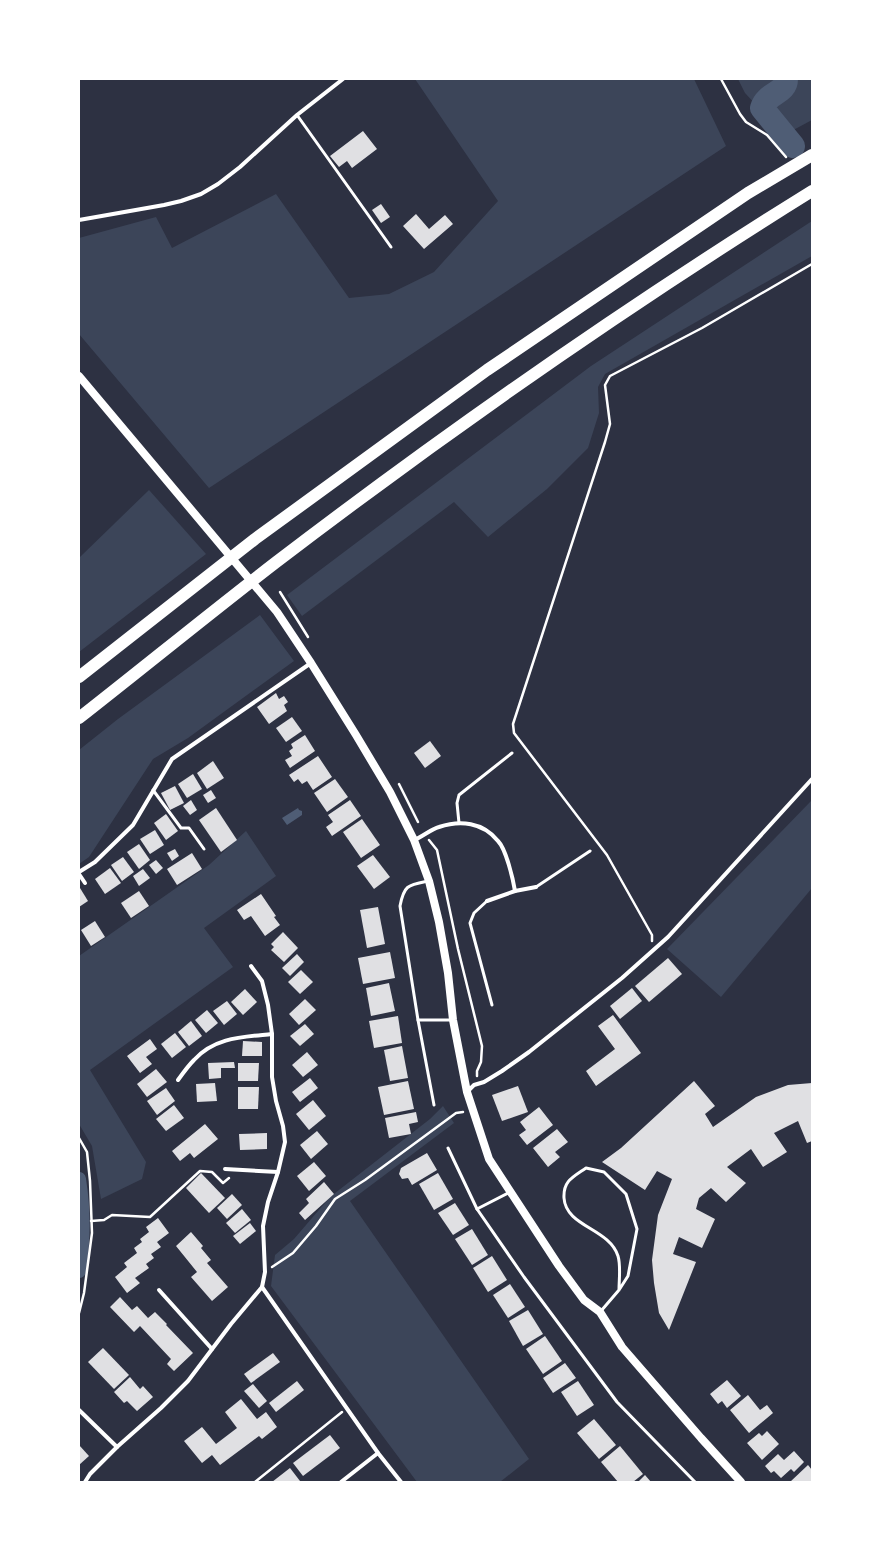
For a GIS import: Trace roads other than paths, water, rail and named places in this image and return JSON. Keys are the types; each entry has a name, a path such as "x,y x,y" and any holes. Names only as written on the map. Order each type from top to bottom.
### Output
{"highway":[{"path":"79,677 255,539 487,370 748,193 812,155"},
{"path":"79,718 275,563 437,444 581,341 812,191"}],"main road":[{"path":"79,376 198,516 276,612 311,663 356,735 390,792 414,840 429,881 439,922 448,973 453,1020 467,1092 489,1159 558,1266 584,1300 600,1312 622,1347 701,1438 742,1482"}],"street":[{"path":"79,220 164,205 201,194 218,184 240,167 297,115 343,79"},
{"path":"85,883 79,873 95,862 133,825 172,759 311,663"},
{"path":"467,1092 474,1085 502,1071 529,1052 622,978 668,937 812,779"},
{"path":"414,840 438,827 459,823 465,822 484,828 499,841 513,876 515,891"},
{"path":"488,901 515,891 536,887"},
{"path":"85,1482 90,1474 117,1447 182,1387 262,1286 265,1272 263,1226 268,1202 278,1172 285,1142 272,1077 272,1034 268,1005 262,981 251,966"},
{"path":"178,1080 194,1060 208,1048 229,1039 272,1034"},
{"path":"225,1169 278,1172"},
{"path":"262,1286 378,1453 401,1482"},
{"path":"159,1290 212,1349"},
{"path":"79,1410 117,1447"},
{"path":"341,1482 378,1453"}],"lane":[{"path":"297,115 391,247"},
{"path":"459,823 457,803 459,796 512,753"},
{"path":"153,790 181,828 189,828 204,849"},
{"path":"536,887 590,850"},
{"path":"429,881 411,884 403,893 400,906 418,1020 434,1105"},
{"path":"488,901 474,913 470,923 492,1005"},
{"path":"418,1020 453,1020"},
{"path":"448,1148 476,1209 524,1277 617,1402 695,1482"},
{"path":"600,1312 619,1290 628,1276 637,1229 626,1194 604,1172 586,1168 570,1178 564,1188 564,1199 567,1209 573,1217 601,1234 618,1256 619,1290"},
{"path":"476,1209 510,1192"}],"waterway":[{"path":"786,79 783,88 768,99 762,108 793,146"},
{"path":"79,1179 83,1225 79,1271"}]}
